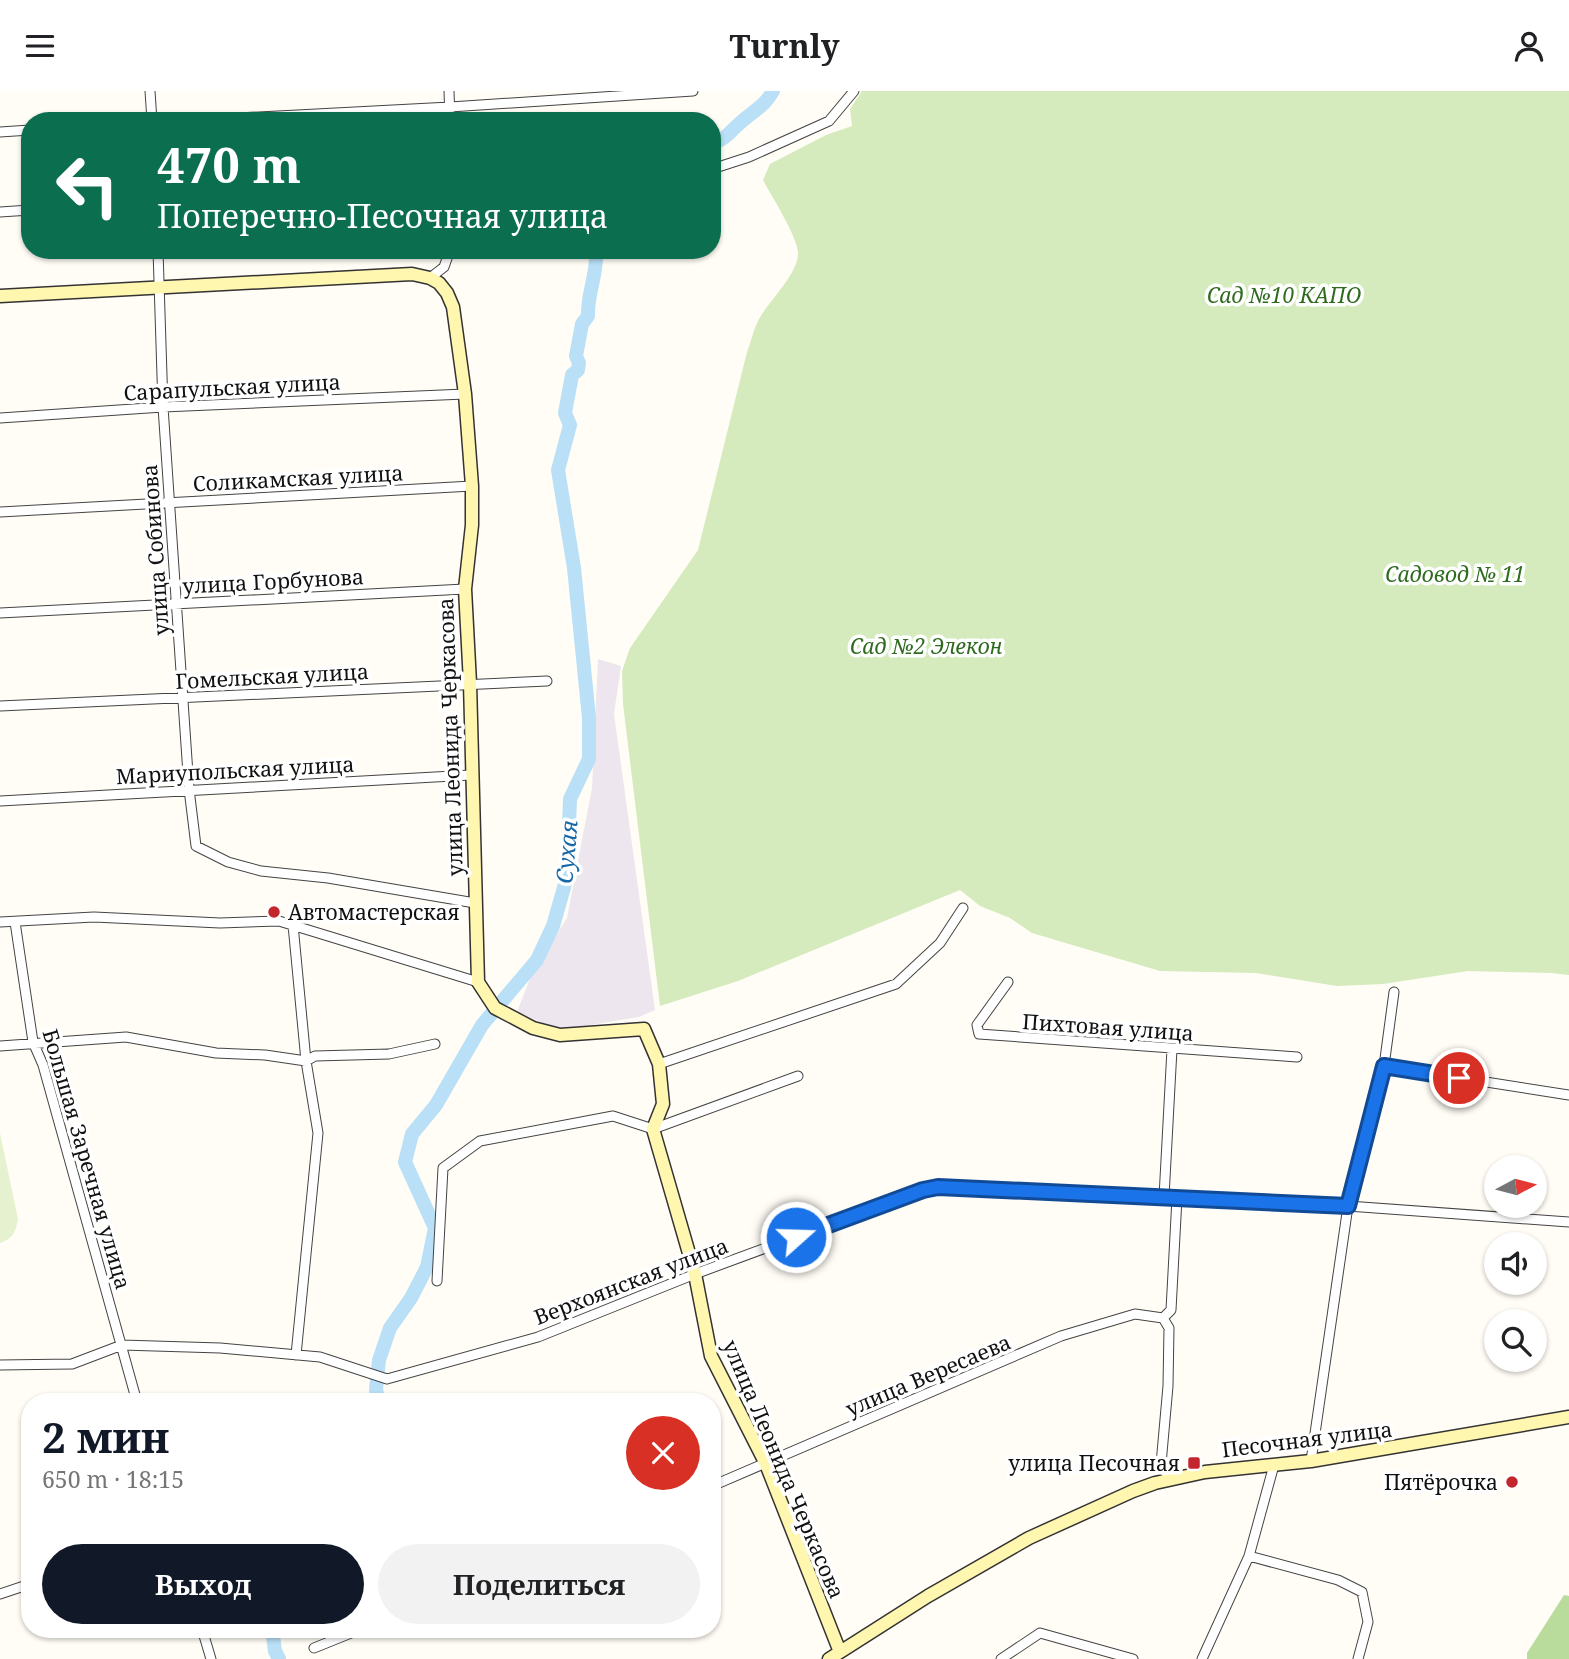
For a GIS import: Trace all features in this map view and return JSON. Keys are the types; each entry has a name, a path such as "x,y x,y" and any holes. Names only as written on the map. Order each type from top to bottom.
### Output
{"street":[{"path":"149,91 151,112"},
{"path":"449,91 450,112"},
{"path":"354,112 693,91"},
{"path":"721,166 749,157 830,121 854,91"},
{"path":"0,132 21,131"},
{"path":"0,212 21,211"},
{"name":"улица Собинова","path":"158,259 163,407 189,789 197,846 228,862 261,871 328,878 475,903"},
{"path":"0,296 412,274 430,278 444,267 447,259"},
{"name":"улица Леонида Черкасова","path":"430,278 439,283 447,293 453,307 465,394 472,486 472,525 465,589 478,982 495,1008 533,1028 560,1035 643,1029 659,1064 663,1104 653,1129 695,1274 711,1356 766,1464 835,1655"},
{"name":"Сарапульская улица","path":"0,418 163,407 465,394"},
{"name":"Соликамская улица","path":"0,512 472,486"},
{"name":"улица Горбунова","path":"0,613 465,589"},
{"name":"Гомельская улица","path":"0,706 547,681"},
{"name":"Мариупольская улица","path":"0,801 471,775"},
{"path":"659,1064 896,983 940,943 963,908"},
{"path":"0,922 94,917 220,923 279,921 478,982"},
{"name":"Большая Заречная улица","path":"15,922 33,1042 43,1065 135,1393"},
{"path":"293,925 306,1061 318,1133 296,1355"},
{"name":"Пихтовая улица","path":"1008,982 977,1025 979,1034 1297,1057"},
{"path":"1311,1461 1348,1206 1384,1066 1394,992"},
{"path":"0,1046 126,1037 216,1053 265,1055 306,1061 315,1056 389,1054 435,1044"},
{"path":"1164,1197 1172,1049"},
{"path":"1384,1066 1569,1095"},
{"path":"437,1281 443,1168 480,1141 613,1116 653,1129 798,1076"},
{"name":"Верхоянская улица","path":"0,1365 72,1364 122,1345 220,1348 320,1357 387,1379 538,1337 695,1274 923,1190 938,1187 1348,1206 1569,1222"},
{"path":"1169,1479 1161,1464 1168,1387 1169,1328 1163,1318 1171,1310 1177,1198"},
{"name":"улица Вересаева","path":"721,1482 1061,1336 1135,1314 1163,1318"},
{"name":"Песочная улица","path":"835,1655 928,1596 1028,1538 1133,1491 1169,1479 1216,1470 1311,1461 1569,1417"},
{"path":"1202,1659 1249,1556 1274,1465"},
{"path":"1249,1556 1338,1580 1362,1592 1368,1622 1358,1659"},
{"path":"0,1594 21,1587"},
{"path":"1000,1659 1040,1633 1133,1659"},
{"path":"205,1638 211,1659"},
{"path":"314,1648 338,1638"}],"shaded area":[{"path":"598,659 621,666 614,714 655,1010 639,1017 560,1030 517,1012 531,976 567,918 592,788"}],"green space":[{"path":"862,91 1569,91 1569,975 1468,971 1383,984 1337,986 1256,973 1160,971 1032,933 1010,918 980,906 960,890 738,981 660,1006 623,704 622,671 630,648 698,550 753,333 797,260 798,252 793,236 763,180 770,164 826,135 852,126 850,109"},
{"path":"0,1133 18,1219 13,1234 0,1243"},
{"path":"1564,1595 1569,1596 1569,1659 1527,1659 1527,1653"}],"waterway":[{"name":"Сухая","path":"721,139 758,109 773,91"},
{"name":"Сухая","path":"377,1393 379,1360 390,1328 411,1298 427,1267 435,1228 405,1162 412,1134 436,1105 482,1025 537,960 553,926 567,877 570,799 589,759 589,718 574,568 558,470 570,425 565,413 572,375 578,370 576,356 582,324 588,316 595,259"},
{"name":"Сухая","path":"273,1638 279,1659"}],"place":[{"name":"Автомастерская","path":"274,912"},
{"name":"улица Песочная","path":"1194,1463"},
{"name":"Пятёрочка","path":"1512,1482"}],"route":[{"path":"796,1237 923,1190 938,1187 1348,1206 1384,1066 1459,1078"}],"park label":[{"name":"Сад №10 КАПО","path":"1284,295"},
{"name":"Садовод № 11","path":"1455,574"},
{"name":"Сад №2 Элекон","path":"926,646"}]}
